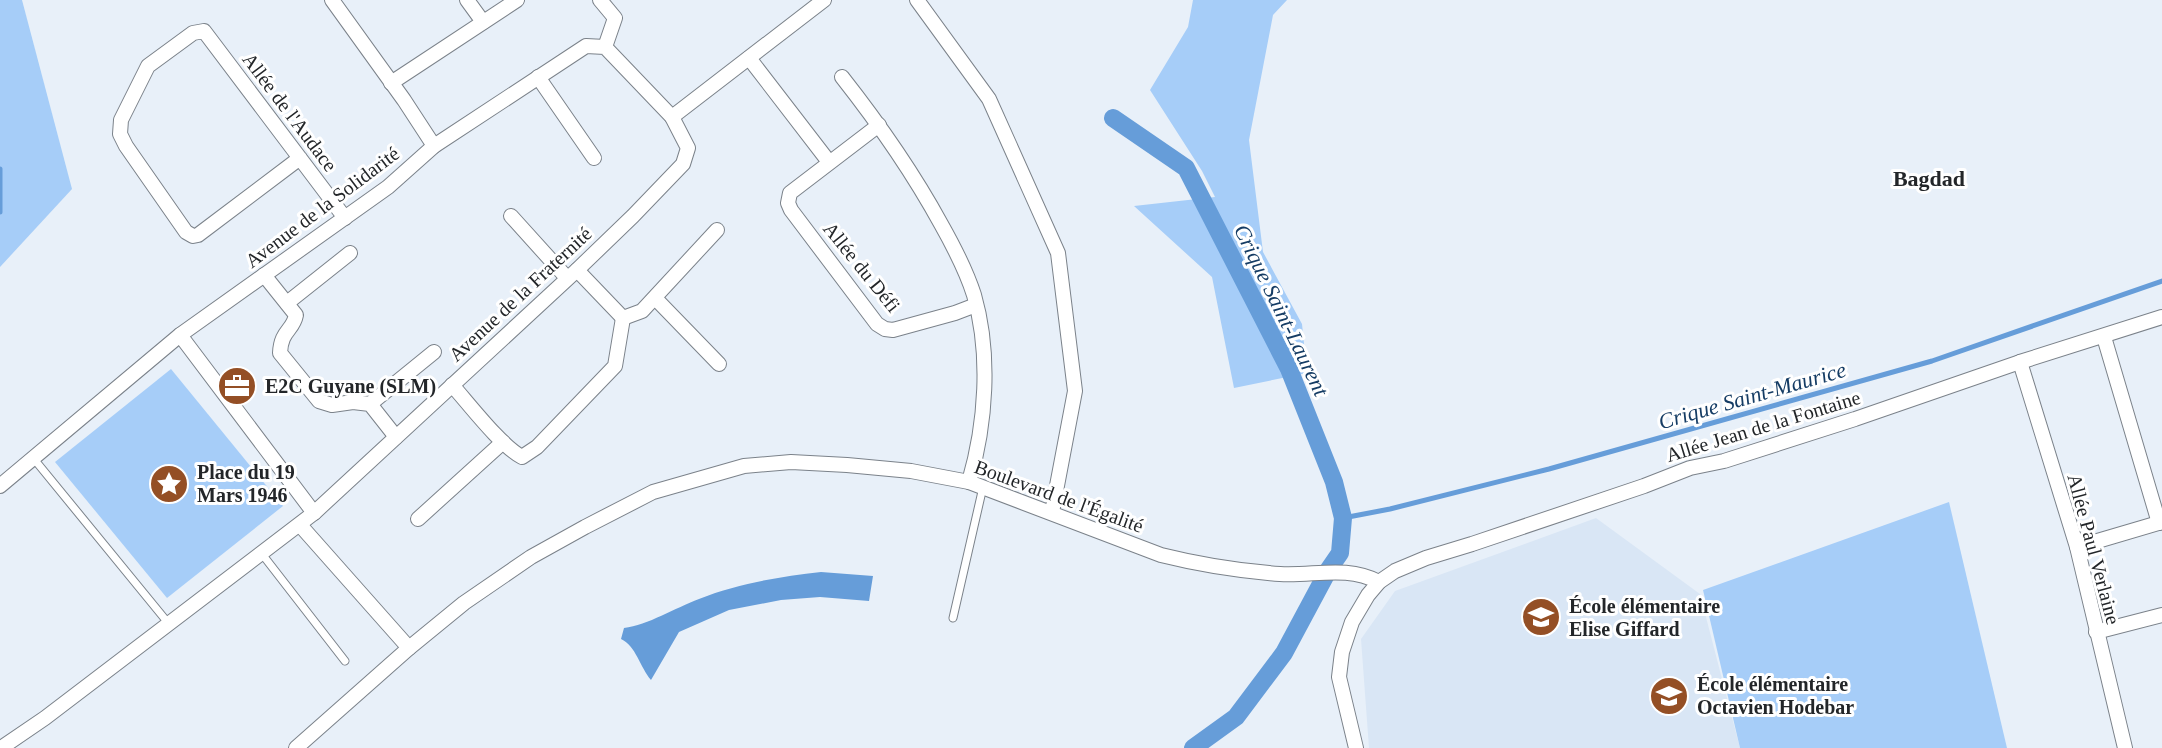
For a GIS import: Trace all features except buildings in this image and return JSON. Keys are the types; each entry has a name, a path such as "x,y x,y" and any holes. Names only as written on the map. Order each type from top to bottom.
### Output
{"street":[{"path":"332,0 434,146"},
{"path":"467,0 483,22"},
{"path":"391,83 517,0"},
{"path":"600,0 615,18 605,47 672,117 824,0"},
{"path":"917,0 989,99 1058,253 1075,391 1052,512"},
{"name":"Allée de l'Audace","path":"300,158 193,236 186,232 126,146 120,134 121,120 148,66 193,33 204,31 300,158 345,218"},
{"name":"Avenue de la Solidarité","path":"0,486 180,335 388,187 434,146 586,46 605,47"},
{"path":"749,58 829,162"},
{"path":"538,77 594,158"},
{"path":"842,77 879,125 926,198 959,257 976,305 983,341 983,420 976,457 976,484"},
{"name":"Avenue de la Fraternité","path":"1,748 300,525 572,274 683,164 688,148 672,117"},
{"name":"Allée du Défi","path":"879,125 790,193 788,203 791,210 877,324 885,329 893,330 976,305"},
{"path":"511,216 623,318"},
{"path":"623,318 642,311 717,230"},
{"path":"287,303 350,253"},
{"path":"264,275 296,315 281,340 280,353 309,390 319,401 332,405 353,402 370,404 396,437"},
{"path":"655,298 719,364"},
{"name":"Allée Jean de la Fontaine","path":"1379,582 1395,571 1426,558 1690,468 1724,461 2162,317"},
{"path":"452,385 503,442 522,457 537,447 615,366 623,318"},
{"path":"180,335 314,513"},
{"path":"2077,547 2160,522 2104,337"},
{"path":"370,404 434,352"},
{"name":"Allée Paul Verlaine","path":"2020,362 2077,547 2125,748"},
{"path":"418,519 503,442"},
{"name":"Boulevard de l'Égalité","path":"296,748 464,603 531,557 653,492 744,466 791,462 911,471 976,484 1161,555 1222,568 1284,574 1346,572 1379,582"},
{"path":"300,525 409,648"},
{"path":"1356,748 1339,677 1342,652 1352,622 1379,582"},
{"path":"2096,632 2162,615"}],"lane":[{"path":"33,458 169,624"},
{"path":"953,618 976,484"},
{"path":"262,554 345,661"}],"shaded area":[{"path":"0,0 22,0 72,189 0,267"},
{"path":"1193,0 1287,0 1273,15 1249,140 1263,252 1302,324 1307,373 1234,388 1212,277 1134,206 1215,197 1150,90 1188,27"},
{"name":"Place du 19 Mars 1946","path":"171,369 283,506 167,598 55,462"},
{"path":"1949,502 2007,748 1740,748 1703,590"},
{"name":"École élémentaire Elise Giffard","path":"1596,518 1700,594 1740,748 1369,748 1361,639 1395,591"},
{"path":"821,572 873,576 869,601 820,597 781,600 729,610 679,632 651,680 630,647 621,639 624,628 652,620 714,593 759,581"}],"waterway":[{"name":"Crique Saint-Laurent","path":"1113,118 1186,168 1289,369 1334,482 1343,518 1340,553 1284,653 1236,717 1193,748"},
{"path":"0,169 0,212"},
{"name":"Crique Saint-Maurice","path":"1343,518 1549,469 1932,361 2162,281"}],"place":[{"name":"E2C Guyane (SLM)","path":"237,386"},
{"name":"Place du 19 Mars 1946","path":"169,484"},
{"name":"École élémentaire Elise Giffard","path":"1541,617"},
{"name":"École élémentaire Octavien Hodebar","path":"1669,696"}],"district":[{"name":"Bagdad","path":"1929,178"}]}
